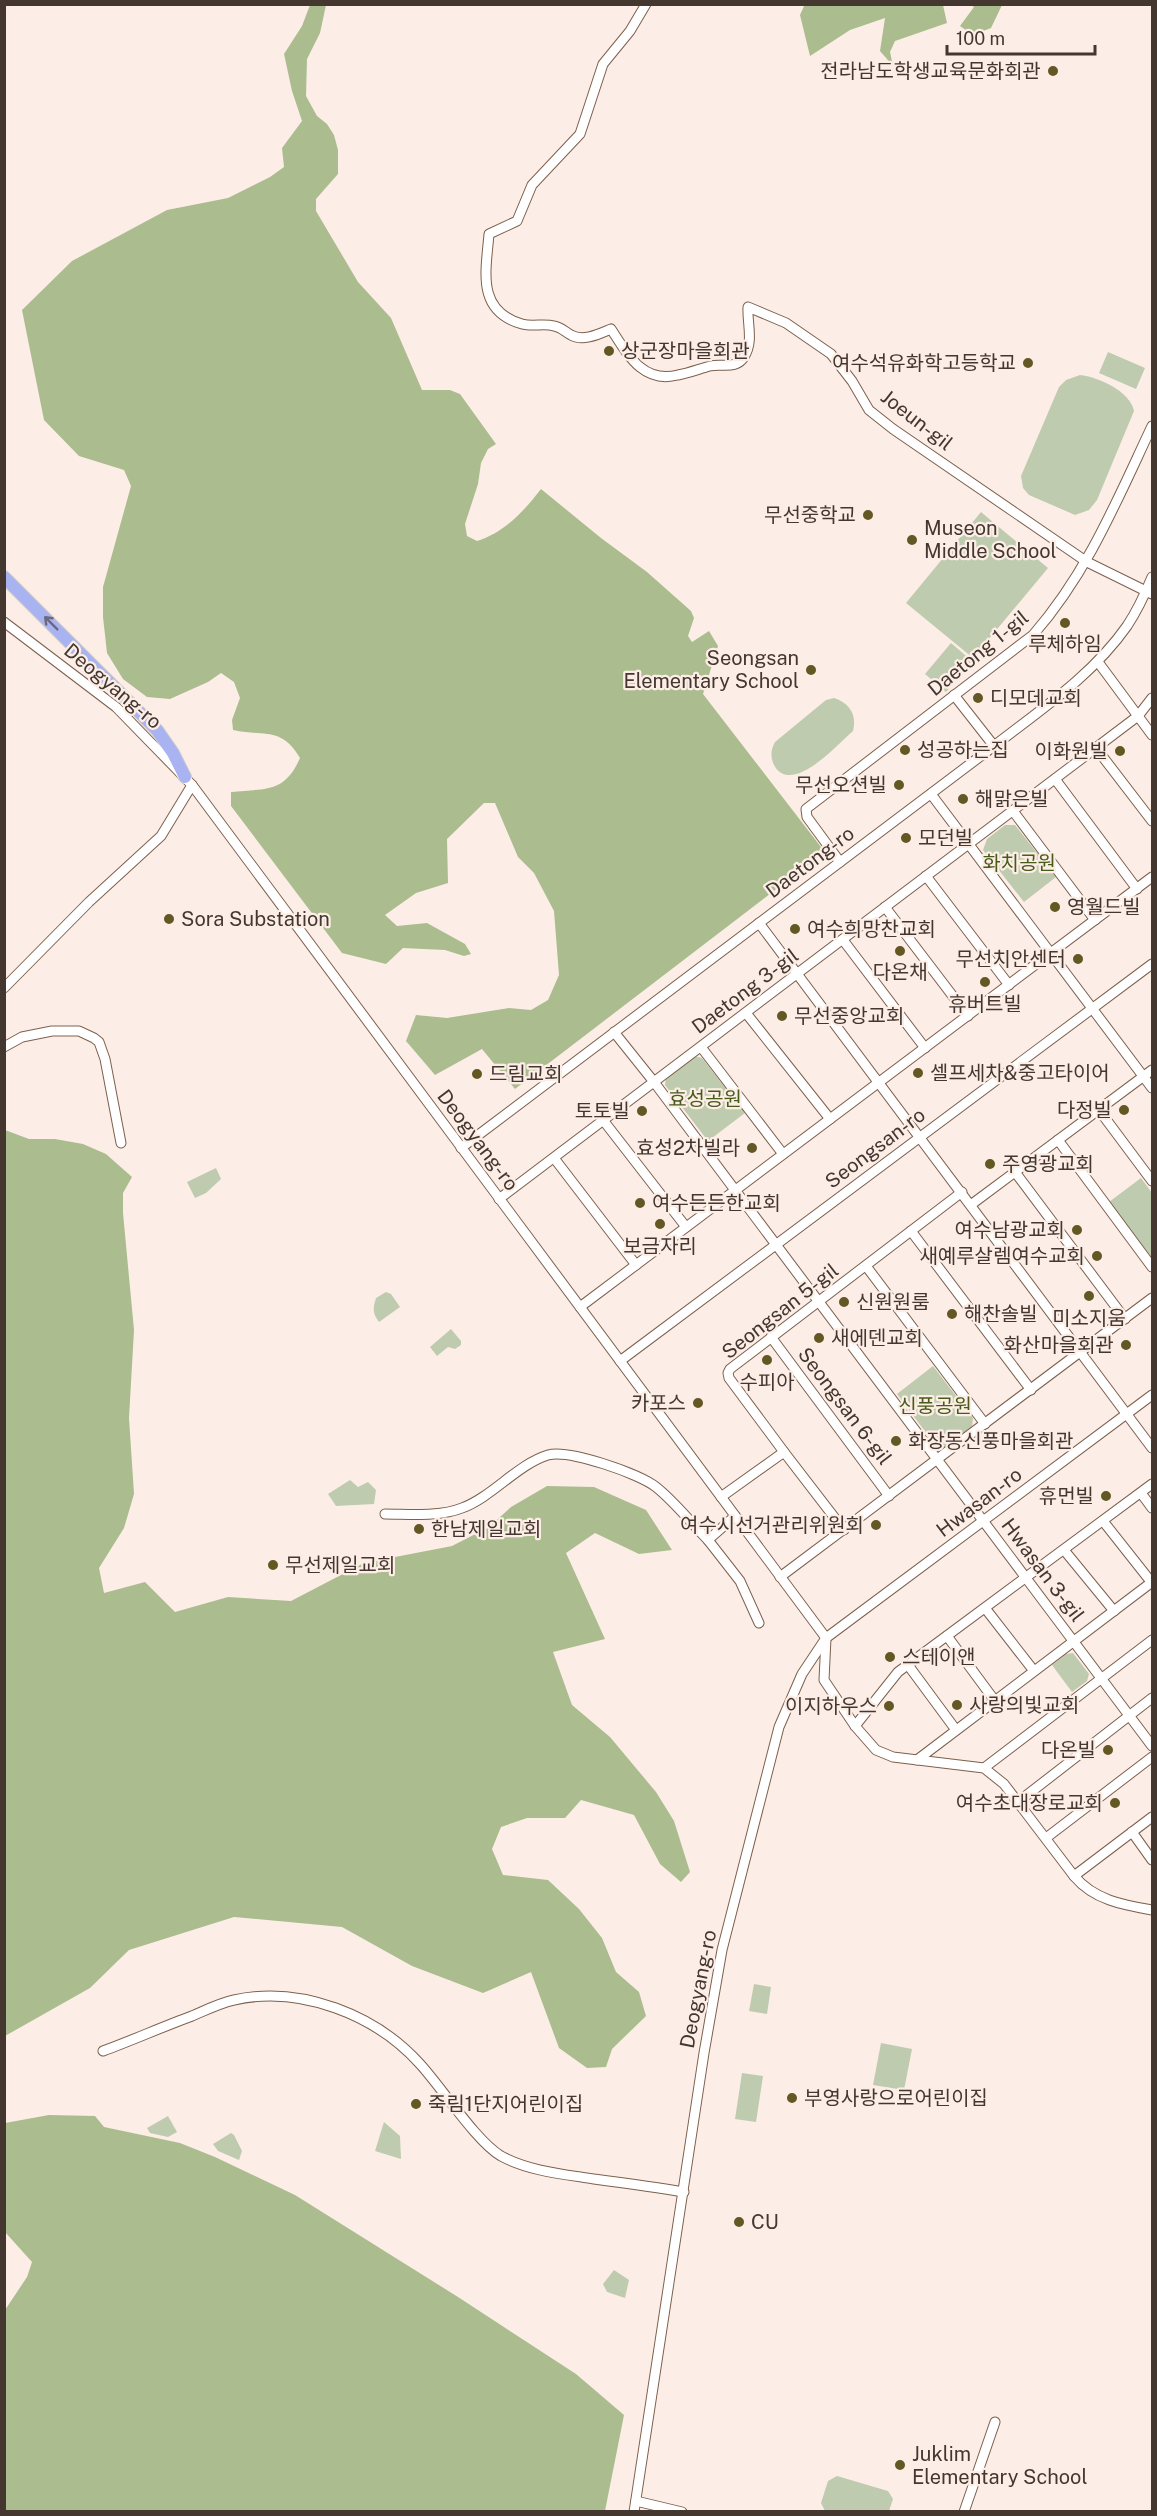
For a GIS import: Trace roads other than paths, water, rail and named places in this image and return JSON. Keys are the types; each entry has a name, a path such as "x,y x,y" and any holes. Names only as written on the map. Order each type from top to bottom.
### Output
{"main road":[{"path":"4,577 157,729 188,781"}],"street":[{"name":"Joeun-gil","path":"646,4 630,31 603,63 580,134 532,185 517,220 489,234 486,285 495,308 504,316 522,324 554,326 574,336 589,337 611,329 638,367 648,374 663,376 676,376 711,366 729,366 740,362 747,351 750,336 748,307 786,323 831,354 874,415 1087,562"},
{"name":"Daetong 1-gil","path":"840,862 807,817 806,809 1033,635 1057,608 1087,562 1152,426"},
{"path":"1087,562 1149,592"},
{"name":"Daetong-ro","path":"461,1148 931,794 1098,662 1133,617 1149,592 1152,578"},
{"name":"Deogyang-ro","path":"4,622 116,707 188,781 826,1638 802,1674 779,1727 722,1950 704,2053 634,2511"},
{"path":"1098,662 1152,735"},
{"path":"954,696 993,746"},
{"name":"Daetong 3-gil","path":"499,1199 1138,716 1152,698"},
{"path":"1096,748 1152,821"},
{"path":"1055,779 1137,888"},
{"path":"4,988 89,902 161,836 173,819 188,781"},
{"path":"931,794 1152,1088"},
{"path":"1013,811 1095,920"},
{"path":"926,876 1009,985"},
{"path":"580,1307 1152,877"},
{"path":"885,908 968,1016"},
{"path":"759,923 878,1083 972,1204 1152,1448"},
{"path":"843,940 925,1048"},
{"name":"Seongsan-ro","path":"620,1361 1152,964"},
{"path":"746,1012 830,1119"},
{"path":"4,1047 22,1037 51,1031 79,1031 99,1042 105,1059 121,1143"},
{"name":"Seongsan 6-gil","path":"614,1032 654,1082 937,1460"},
{"path":"701,1047 783,1154"},
{"path":"972,1204 1152,1070"},
{"path":"1099,1110 1152,1181"},
{"path":"603,1120 686,1227"},
{"path":"1058,1140 1152,1268"},
{"path":"554,1158 636,1264"},
{"path":"1015,1172 1125,1319"},
{"name":"Seongsan 5-gil","path":"784,1452 728,1373 730,1369 962,1192"},
{"path":"911,1231 1031,1390"},
{"path":"866,1266 985,1424"},
{"name":"Seongsan 6-gil","path":"780,1577 1152,1298"},
{"name":"Seongsan 6-gil","path":"771,1337 889,1496"},
{"name":"Hwasan-ro","path":"826,1638 1152,1395"},
{"path":"721,1497 784,1452 844,1530"},
{"path":"385,1514 447,1512 465,1507 532,1463 549,1455 566,1454 598,1462 647,1481 657,1488 708,1540 740,1581 759,1623"},
{"name":"Hwasan 3-gil","path":"937,1460 1152,1746"},
{"path":"855,1726 894,1676 1152,1485"},
{"path":"1141,1493 1152,1508"},
{"path":"708,1540 735,1516"},
{"path":"1103,1521 1152,1583"},
{"path":"1064,1550 1114,1611"},
{"name":"Hwasan 3-gil","path":"1074,1641 1152,1583"},
{"path":"985,1608 1034,1671"},
{"path":"947,1636 995,1701"},
{"path":"826,1638 824,1680 855,1726 876,1750 883,1754 917,1760 984,1768 1004,1784 1074,1876 1096,1895 1129,1906 1152,1910"},
{"path":"984,1768 1152,1640"},
{"path":"917,1760 1074,1641"},
{"path":"908,1665 956,1730"},
{"path":"1018,1802 1152,1698"},
{"path":"1046,1838 1152,1757"},
{"path":"1074,1876 1152,1817"},
{"path":"1132,1832 1152,1860"},
{"path":"103,2052 232,2000 261,1997 301,1999 351,2014 400,2043 428,2073 482,2139 498,2154 513,2162 559,2174 684,2192"},
{"path":"964,2511 995,2422"},
{"path":"636,2501 682,2511"}],"place":[{"name":"전라남도학생교육문화회관","path":"1053,71"},
{"name":"상군장마을회관","path":"609,351"},
{"name":"여수석유화학고등학교","path":"1028,363"},
{"name":"무선중학교","path":"868,515"},
{"name":"Museon Middle School","path":"912,540"},
{"name":"루체하임","path":"1065,623"},
{"name":"Seongsan Elementary School","path":"811,670"},
{"name":"디모데교회","path":"978,698"},
{"name":"성공하는집","path":"905,750"},
{"name":"이화원빌","path":"1120,751"},
{"name":"무선오션빌","path":"899,785"},
{"name":"해맑은빌","path":"963,799"},
{"name":"모던빌","path":"906,838"},
{"name":"영월드빌","path":"1055,907"},
{"name":"Sora Substation","path":"169,919"},
{"name":"여수희망찬교회","path":"795,929"},
{"name":"다온채","path":"900,951"},
{"name":"무선치안센터","path":"1078,959"},
{"name":"휴버트빌","path":"985,982"},
{"name":"무선중앙교회","path":"782,1016"},
{"name":"셀프세차&중고타이어","path":"918,1073"},
{"name":"드림교회","path":"477,1074"},
{"name":"다정빌","path":"1124,1110"},
{"name":"토토빌","path":"642,1111"},
{"name":"효성2차빌라","path":"752,1148"},
{"name":"주영광교회","path":"990,1164"},
{"name":"여수든든한교회","path":"640,1203"},
{"name":"보금자리","path":"660,1224"},
{"name":"여수남광교회","path":"1077,1230"},
{"name":"새예루살렘여수교회","path":"1097,1256"},
{"name":"미소지움","path":"1089,1296"},
{"name":"신원원룸","path":"844,1302"},
{"name":"해찬솔빌","path":"952,1314"},
{"name":"새에덴교회","path":"819,1338"},
{"name":"화산마을회관","path":"1126,1345"},
{"name":"수피아","path":"767,1360"},
{"name":"카포스","path":"698,1403"},
{"name":"화장동신풍마을회관","path":"896,1441"},
{"name":"휴먼빌","path":"1106,1496"},
{"name":"여수시선거관리위원회","path":"876,1525"},
{"name":"한남제일교회","path":"419,1529"},
{"name":"무선제일교회","path":"273,1565"},
{"name":"스테이앤","path":"890,1657"},
{"name":"사랑의빛교회","path":"957,1705"},
{"name":"이지하우스","path":"889,1706"},
{"name":"다온빌","path":"1108,1750"},
{"name":"여수초대장로교회","path":"1115,1803"},
{"name":"부영사랑으로어린이집","path":"792,2098"},
{"name":"죽림1단지어린이집","path":"416,2104"},
{"name":"CU","path":"739,2222"},
{"name":"Juklim Elementary School","path":"900,2465"}],"park label":[{"name":"화치공원","path":"1019,863"},
{"name":"효성공원","path":"705,1099"},
{"name":"신풍공원","path":"935,1406"}]}
